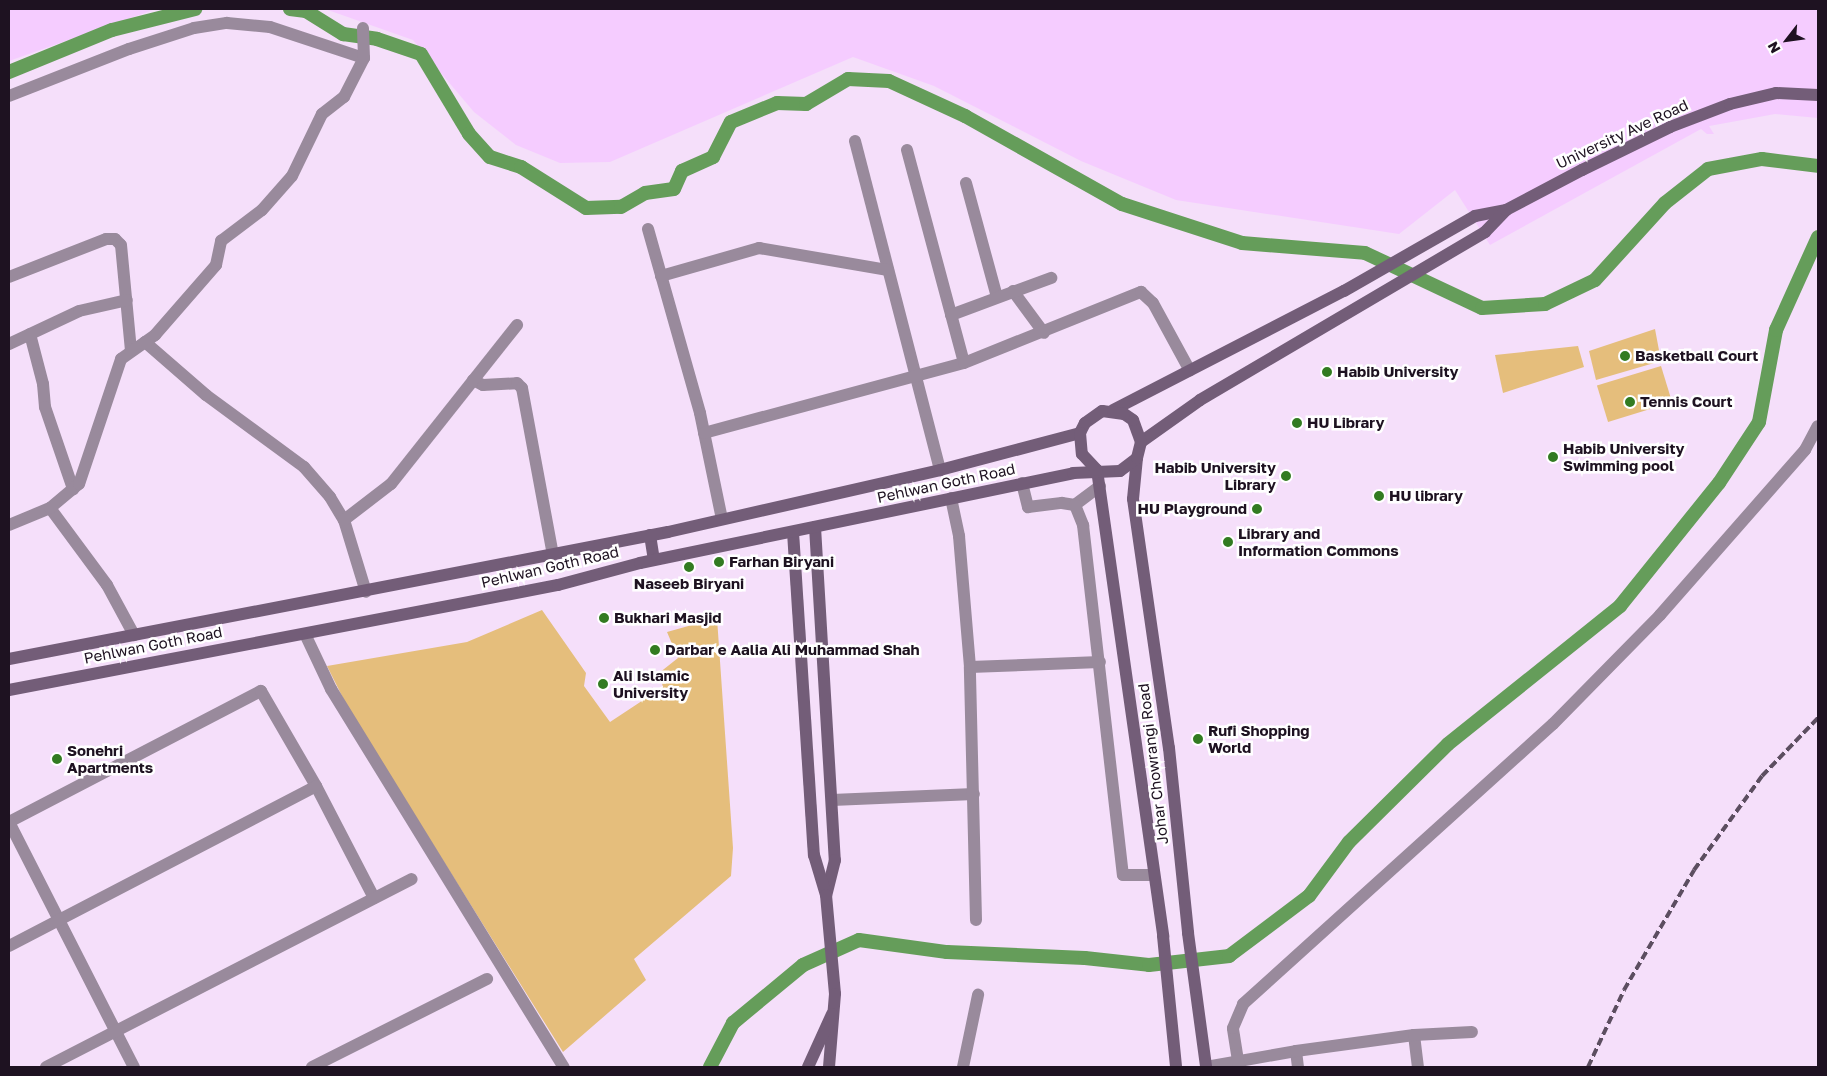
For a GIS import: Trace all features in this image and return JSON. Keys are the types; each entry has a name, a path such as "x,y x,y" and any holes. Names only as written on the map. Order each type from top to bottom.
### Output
{"main road":[{"name":"University Ave Road","path":"1141,442 1200,400 1485,232 1506,210 1670,127 1730,104 1776,93 1818,95"},
{"path":"1113,410 1133,420 1141,442 1137,458 1120,471 1097,470 1082,454 1080,433 1092,416 1113,410 1190,371 1344,290 1486,212 1506,210"},
{"name":"Pehlwan Goth Road","path":"9,659 366,592 650,535 940,470 1080,433"},
{"name":"Johar Chowrangi Road","path":"1137,458 1133,498 1169,748 1188,933 1206,1067"},
{"name":"Pehlwan Goth Road","path":"9,690 558,585 654,560 1022,483 1097,470"},
{"name":"Johar Chowrangi Road","path":"1097,470 1163,936 1176,1067"},
{"path":"815,527 836,860 826,895"},
{"path":"793,532 814,855 826,895 835,994 829,1067"},
{"path":"650,535 654,560"},
{"path":"808,1067 835,1008"}],"street":[{"path":"9,96 128,49 194,28 227,23 270,27 363,53"},
{"path":"9,525 50,508 79,484 121,359 155,335 216,265 221,241 262,210 292,176 322,114 344,97 363,53 363,28"},
{"path":"855,141 940,470"},
{"path":"907,150 964,363"},
{"path":"966,182 996,297"},
{"path":"648,229 704,433 722,519"},
{"path":"9,277 106,239 115,239 121,245 131,351"},
{"path":"661,276 759,248 888,270"},
{"path":"951,315 1051,278"},
{"path":"1013,291 1044,333"},
{"path":"704,433 916,378 964,363 1044,333 1141,292 1153,303 1190,371"},
{"path":"9,344 79,310 126,300"},
{"path":"344,520 382,493 517,325"},
{"path":"30,334 44,384 45,407 73,489"},
{"path":"145,342 206,395 304,467 330,497 344,520 366,592"},
{"path":"474,380 483,385 517,383 522,388 553,555"},
{"path":"1238,1064 1233,1028 1243,1004 1553,724 1660,615 1805,450 1818,426"},
{"path":"1022,483 1028,507 1062,503 1075,505 1100,486"},
{"path":"951,498 959,536 970,667 976,920"},
{"path":"1075,505 1083,525 1123,875 1154,875"},
{"path":"50,508 107,586 134,635"},
{"path":"304,634 331,690 564,1067"},
{"path":"970,667 1100,662"},
{"path":"134,1067 9,822 261,691 316,786 374,898"},
{"path":"9,946 316,786"},
{"path":"832,800 974,794"},
{"path":"46,1067 412,879"},
{"path":"312,1067 487,979"},
{"path":"962,1067 978,995"},
{"path":"1206,1067 1238,1064 1296,1051 1414,1035 1472,1032"},
{"path":"1414,1035 1418,1067"},
{"path":"1296,1051 1298,1067"}],"shaded area":[{"path":"9,9 156,9 9,61"},
{"path":"325,9 1818,9 1818,118 1775,114 1709,126 1714,134 1707,134 1701,129 1490,245 1455,190 1399,234 1176,200 1081,161 934,86 853,57 610,162 560,163 516,145 474,112 413,40"},
{"name":"Basketball Court","path":"1655,329 1661,361 1596,380 1589,351"},
{"path":"1578,346 1584,367 1503,393 1495,355"},
{"path":"1661,366 1672,402 1608,422 1597,386"},
{"path":"542,610 586,673 584,686 610,722 663,687 659,673 678,658 667,632 717,618 733,848 731,876 634,959 646,980 563,1052 350,712 327,666 467,642"}],"waterway":[{"path":"9,72 112,30 195,9"},
{"path":"290,9 306,11 343,34 377,39 421,54 469,134 490,157 521,167 586,208 621,207 645,193 674,189 682,171 713,157 731,122 777,103 806,104 848,79 889,81 965,116 1122,204 1242,243 1365,253 1482,308 1545,304 1595,280 1665,203 1708,169 1762,159 1818,166"},
{"path":"710,1067 733,1023 803,965 859,940 947,952 1085,958 1149,965 1229,956 1309,896 1349,842 1448,744 1620,606 1719,483 1759,422 1776,330 1818,237"}],"railway":[{"path":"1588,1067 1624,990 1694,870 1762,776 1818,718"}],"place":[{"name":"Basketball Court","path":"1625,356"},
{"name":"Habib University","path":"1327,372"},
{"name":"Tennis Court","path":"1630,402"},
{"name":"HU Library","path":"1297,423"},
{"name":"Habib University Swimming pool","path":"1553,457"},
{"name":"Habib University Library","path":"1286,476"},
{"name":"HU library","path":"1379,496"},
{"name":"HU Playground","path":"1257,509"},
{"name":"Library and Information Commons","path":"1228,542"},
{"name":"Farhan Biryani","path":"719,562"},
{"name":"Naseeb Biryani","path":"689,567"},
{"name":"Bukhari Masjid","path":"604,618"},
{"name":"Darbar e Aalia Ali Muhammad Shah","path":"655,650"},
{"name":"Ali Islamic University","path":"603,684"},
{"name":"Rufi Shopping World","path":"1198,739"},
{"name":"Sonehri Apartments","path":"57,759"}]}
